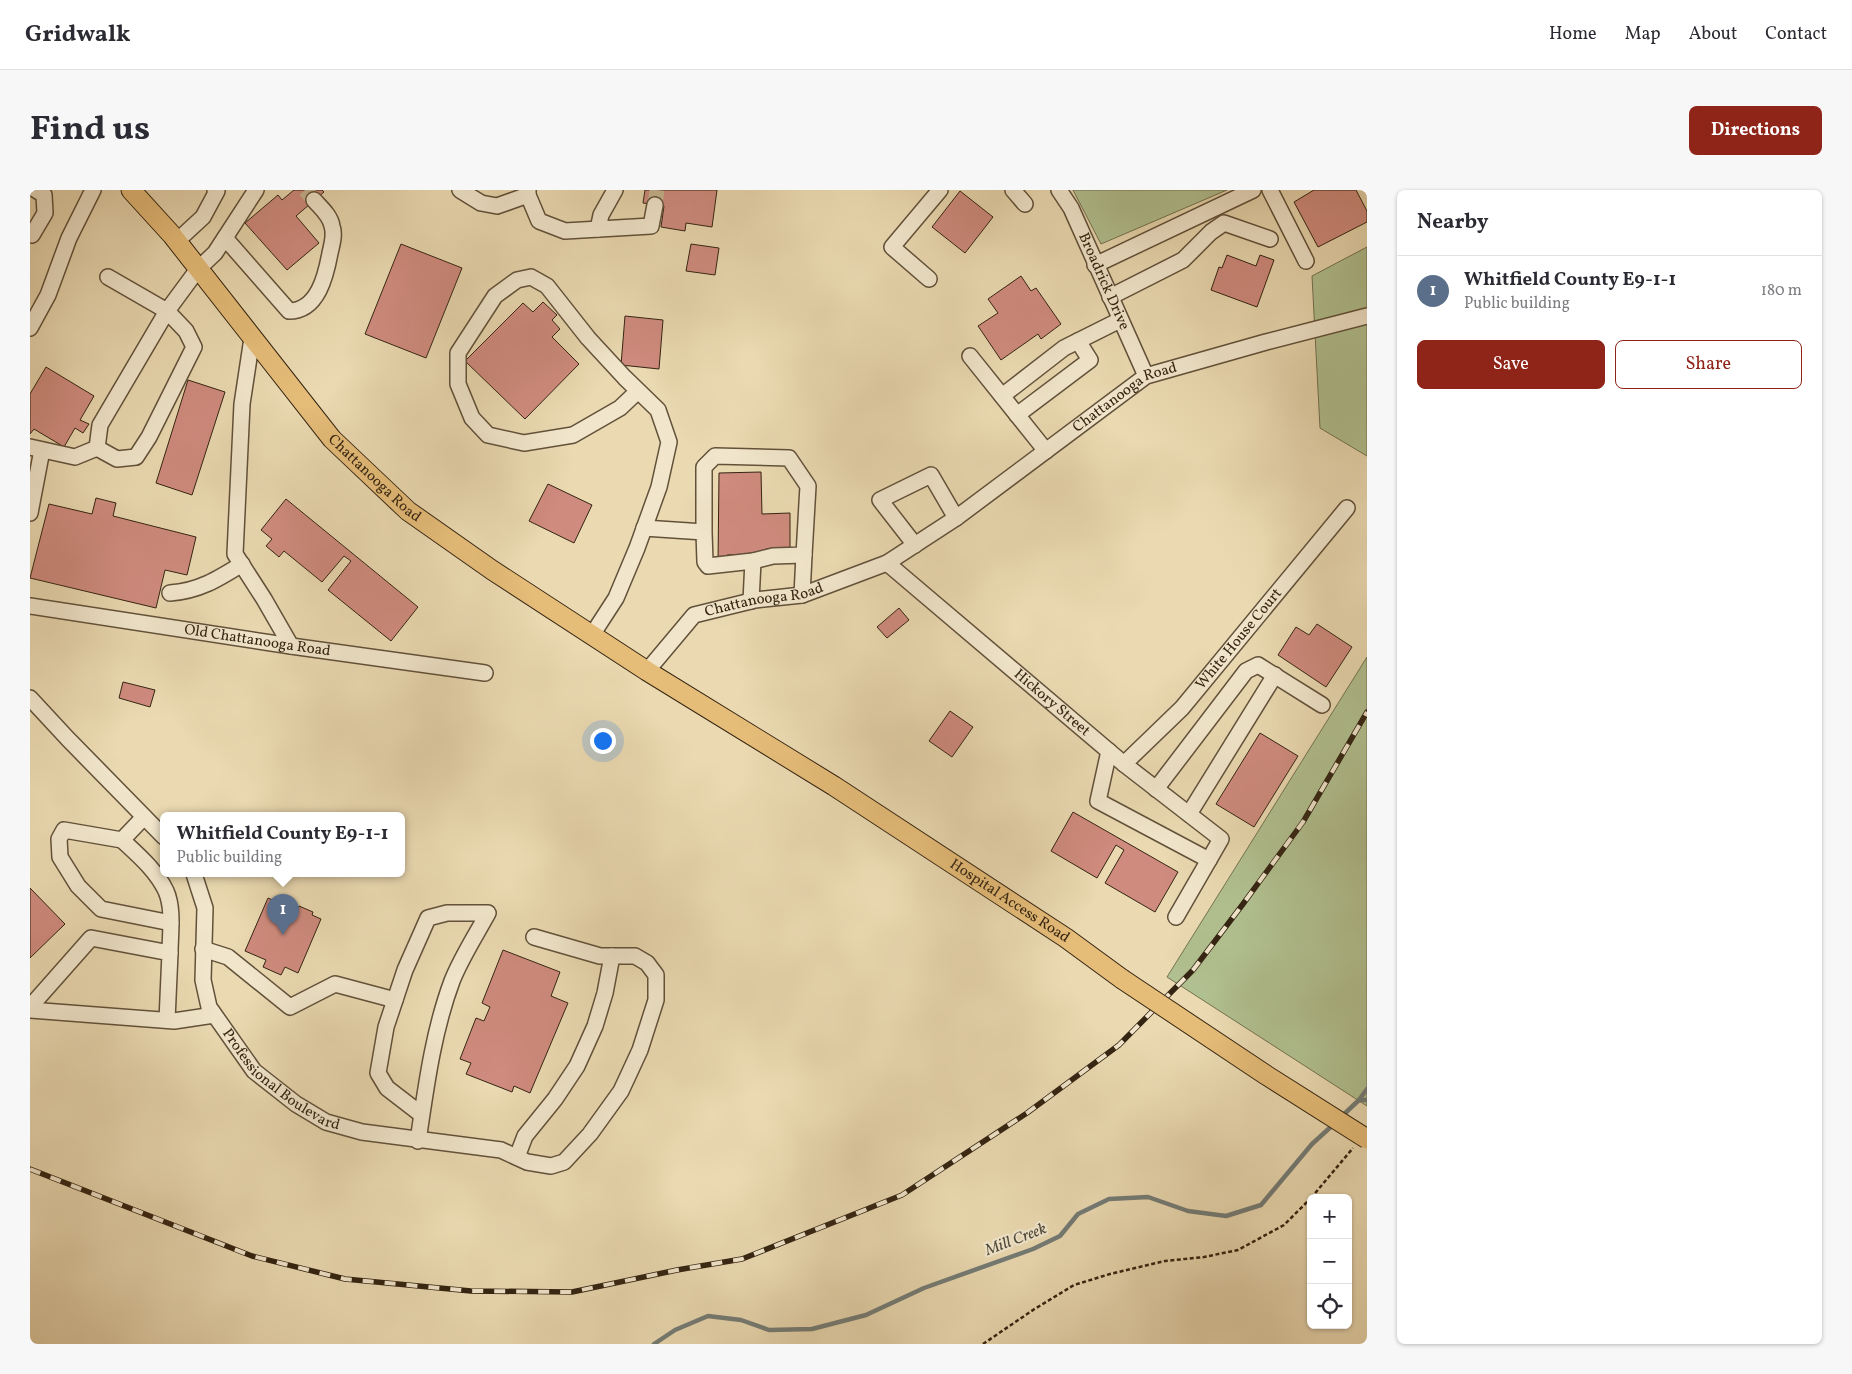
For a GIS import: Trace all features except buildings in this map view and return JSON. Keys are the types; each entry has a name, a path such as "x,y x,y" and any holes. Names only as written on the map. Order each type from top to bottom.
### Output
{"main road":[{"name":"Chattanooga Road","path":"131,190 198,268 332,439 408,511 492,570 648,671"},
{"name":"Hospital Access Road","path":"648,671 834,786 1066,938 1122,979 1266,1075 1361,1142"}],"street":[{"path":"31,236 44,213 44,195 36,190"},
{"path":"30,328 48,295 69,238 93,190"},
{"path":"176,241 203,217 217,190"},
{"path":"97,448 100,425 167,311 198,268 215,253 256,190"},
{"path":"598,229 601,216 616,190"},
{"path":"929,279 892,247 940,190"},
{"path":"1013,190 1025,204"},
{"name":"Broadrick Drive","path":"1059,190 1071,208 1146,376"},
{"path":"1095,265 1252,190"},
{"path":"1270,190 1306,261"},
{"path":"469,192 481,203 497,206 528,192 539,222 565,232 651,226 655,205"},
{"path":"225,238 289,311 298,311 314,299 326,277 333,237 333,227 329,217 314,200"},
{"path":"1110,297 1183,260 1211,232 1224,224 1270,239"},
{"path":"97,448 116,459 136,457 149,437 194,347 186,331 167,311 108,277"},
{"path":"592,635 616,598 659,487 668,442 658,410 588,338 547,286 531,277 517,280 495,296 458,353 458,384 472,418 488,435 524,443 573,435 620,408 638,391"},
{"name":"Chattanooga Road","path":"648,671 694,615 751,601 802,595 887,563 956,518 1146,376 1367,316"},
{"path":"1002,396 1064,348 1120,320"},
{"path":"252,338 242,404 234,554 264,599 291,646"},
{"path":"1017,415 1090,360 1078,341"},
{"path":"970,356 1046,451"},
{"path":"30,513 36,448 74,457 97,448"},
{"path":"802,595 808,486 789,458 715,456 704,467 704,562 708,566 753,561 773,556 804,555"},
{"path":"915,545 880,500 931,475 956,518"},
{"name":"White House Court","path":"1124,764 1182,708 1347,508"},
{"path":"644,528 704,532"},
{"path":"751,601 753,561"},
{"name":"Hickory Street","path":"887,563 1124,764 1221,839 1209,860"},
{"path":"170,593 186,592 214,582 242,564"},
{"name":"Old Chattanooga Road","path":"30,606 291,646 485,673"},
{"path":"1156,789 1246,670 1258,665 1322,705"},
{"path":"1189,814 1275,675"},
{"path":"30,698 160,833"},
{"path":"1110,751 1098,801 1209,860 1176,917"},
{"path":"122,840 144,817"},
{"path":"167,1020 171,923 166,892 154,871 122,840 64,830 59,839 60,857 78,886 101,910 171,923"},
{"name":"Professional Boulevard","path":"195,877 205,908 203,980 209,1007 254,1071 296,1104 326,1122 362,1132 418,1141 501,1150 527,1162 551,1166 564,1162 590,1134 621,1091 640,1050 656,1000 656,975 647,963 634,956 600,956 534,937"},
{"path":"418,1141 439,1022 452,979 488,913 447,913 428,918 405,970 386,1027 378,1073 386,1088 422,1115"},
{"path":"30,1008 91,938 170,954"},
{"path":"203,949 228,956 290,1007 335,984 395,1000"},
{"path":"517,1157 525,1136 555,1099 577,1066 595,1026 605,993 612,956"},
{"path":"30,1008 167,1020 214,1015"}],"path":[{"path":"1315,1194 1361,1142"},
{"path":"983,1344 1032,1310 1074,1285 1165,1261 1204,1257 1238,1250 1284,1226 1307,1202"}],"green space":[{"path":"1073,190 1227,190 1101,244"},
{"path":"1367,247 1367,456 1320,428 1312,276"},
{"path":"1367,657 1367,1106 1167,977"}],"waterway":[{"name":"Mill Creek","path":"1341,1117 1359,1100 1367,1089"},
{"name":"Mill Creek","path":"1359,1100 1367,1100"},
{"name":"Mill Creek","path":"654,1344 675,1330 708,1316 741,1320 769,1330 812,1329 866,1315 924,1288 1033,1249 1060,1236 1078,1214 1109,1199 1148,1197 1188,1211 1226,1216 1261,1205 1312,1144 1334,1124"}],"tunnel":[{"path":"305,190 314,200"},
{"path":"655,205 657,190"}],"railway":[{"path":"30,1169 252,1256 345,1279 471,1291 572,1292 677,1270 742,1259 902,1195 1027,1113 1119,1045 1193,970 1243,904 1303,822 1367,712"}],"place":[{"name":"Whitfield County E9-1-1","path":"283,935"}]}
